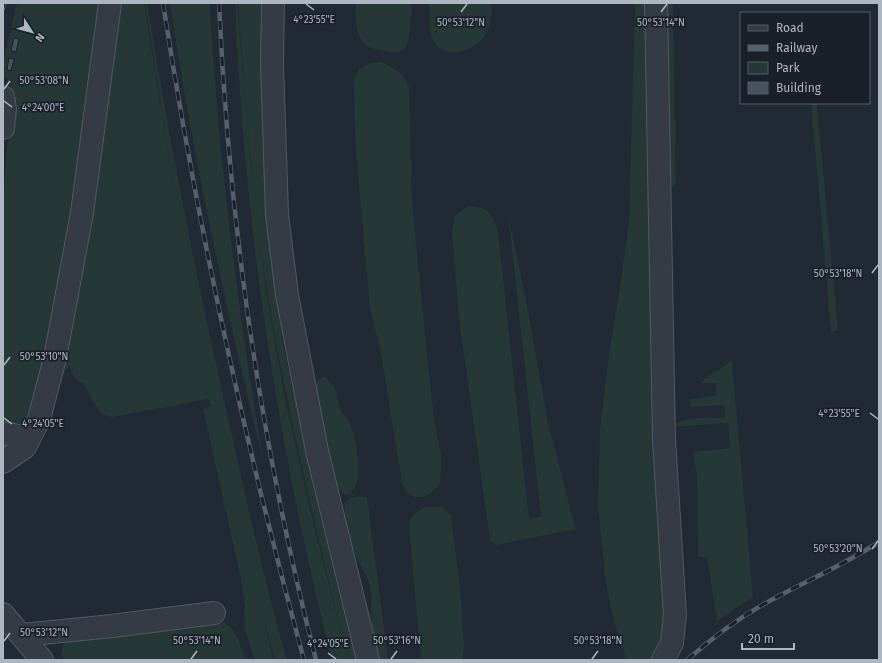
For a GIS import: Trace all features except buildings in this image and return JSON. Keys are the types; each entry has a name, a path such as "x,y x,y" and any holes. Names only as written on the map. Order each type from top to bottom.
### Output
{"lane":[{"path":"3,462 25,447 40,419 56,350 76,250 110,3"},
{"path":"273,3 272,63 278,215 288,295 317,451 368,660"},
{"path":"656,3 663,407 675,614 672,643 663,660"},
{"path":"3,97 5,109 3,128"},
{"path":"3,433 30,438"},
{"path":"22,636 112,626 214,612"},
{"path":"3,614 42,660"}],"green space":[{"path":"17,3 105,3 77,214 29,430 3,428 2,294 4,192 6,159 13,101 9,81 3,75 3,62"},
{"path":"115,3 144,3 174,191 145,3 147,3 173,154 203,304 254,533 287,660 275,660 263,616 273,660 255,660 244,627 245,606 241,579 203,409 211,406 209,399 113,417 103,415 92,400 84,384 75,378 71,368 67,368 58,378"},
{"path":"170,3 210,3 223,172 244,340 262,452 210,229 188,116"},
{"path":"235,3 237,3 251,167 265,284 285,399 311,513 348,660 332,660 312,580 280,416 266,334 255,251 239,85"},
{"path":"238,3 265,3 266,29 261,77 262,115 275,284 282,339 319,511 356,660 349,660 340,627 319,542 273,328 261,250 253,179"},
{"path":"356,3 411,3 410,34 407,45 404,49 400,52 393,52 374,49 366,45 359,35 357,28"},
{"path":"430,3 491,3 491,20 485,36 467,50 459,52 444,51 438,47 431,36 429,22"},
{"path":"635,3 651,3 668,627 653,660 626,660 612,614 606,582 598,507 600,430 609,354 629,222"},
{"path":"661,3 673,3 676,184 671,189 669,189"},
{"path":"381,62 398,71 404,77 409,87 412,197 416,245 434,420 441,454 440,483 434,491 423,497 415,497 408,494 402,483 380,348 370,309 355,140 354,79 359,69 370,63"},
{"path":"811,104 817,104 838,331 831,332"},
{"path":"468,206 480,207 488,212 491,215 498,231 529,519 541,516 508,213 527,305 548,423 576,529 496,545 490,540 459,319 452,231 455,216"},
{"path":"732,361 753,597 717,621 707,557 698,557 697,475 693,452 730,448 728,423 674,427 677,423 689,419 725,418 724,405 690,407 689,399 716,396 716,383 700,383"},
{"path":"324,377 334,386 340,408 350,424 356,444 358,461 357,482 351,493 345,495 334,484 332,463 326,446 313,389 318,380"},
{"path":"362,496 367,497 388,660 379,660 375,654 371,636 370,587 351,546 347,532 345,502 350,498"},
{"path":"426,506 442,507 451,515 461,596 464,649 462,660 421,660 409,524 412,517"},
{"path":"216,621 223,622 233,630 246,660 64,660 61,655 63,645 68,640"}],"railway":[{"path":"3,8 4,3"},
{"path":"163,3 191,169 224,333 242,415 282,579 304,660"},
{"path":"219,3 231,169 251,334 279,498 296,579 316,660"},
{"path":"687,660 724,630 754,610 778,596 851,559 879,542"}]}
